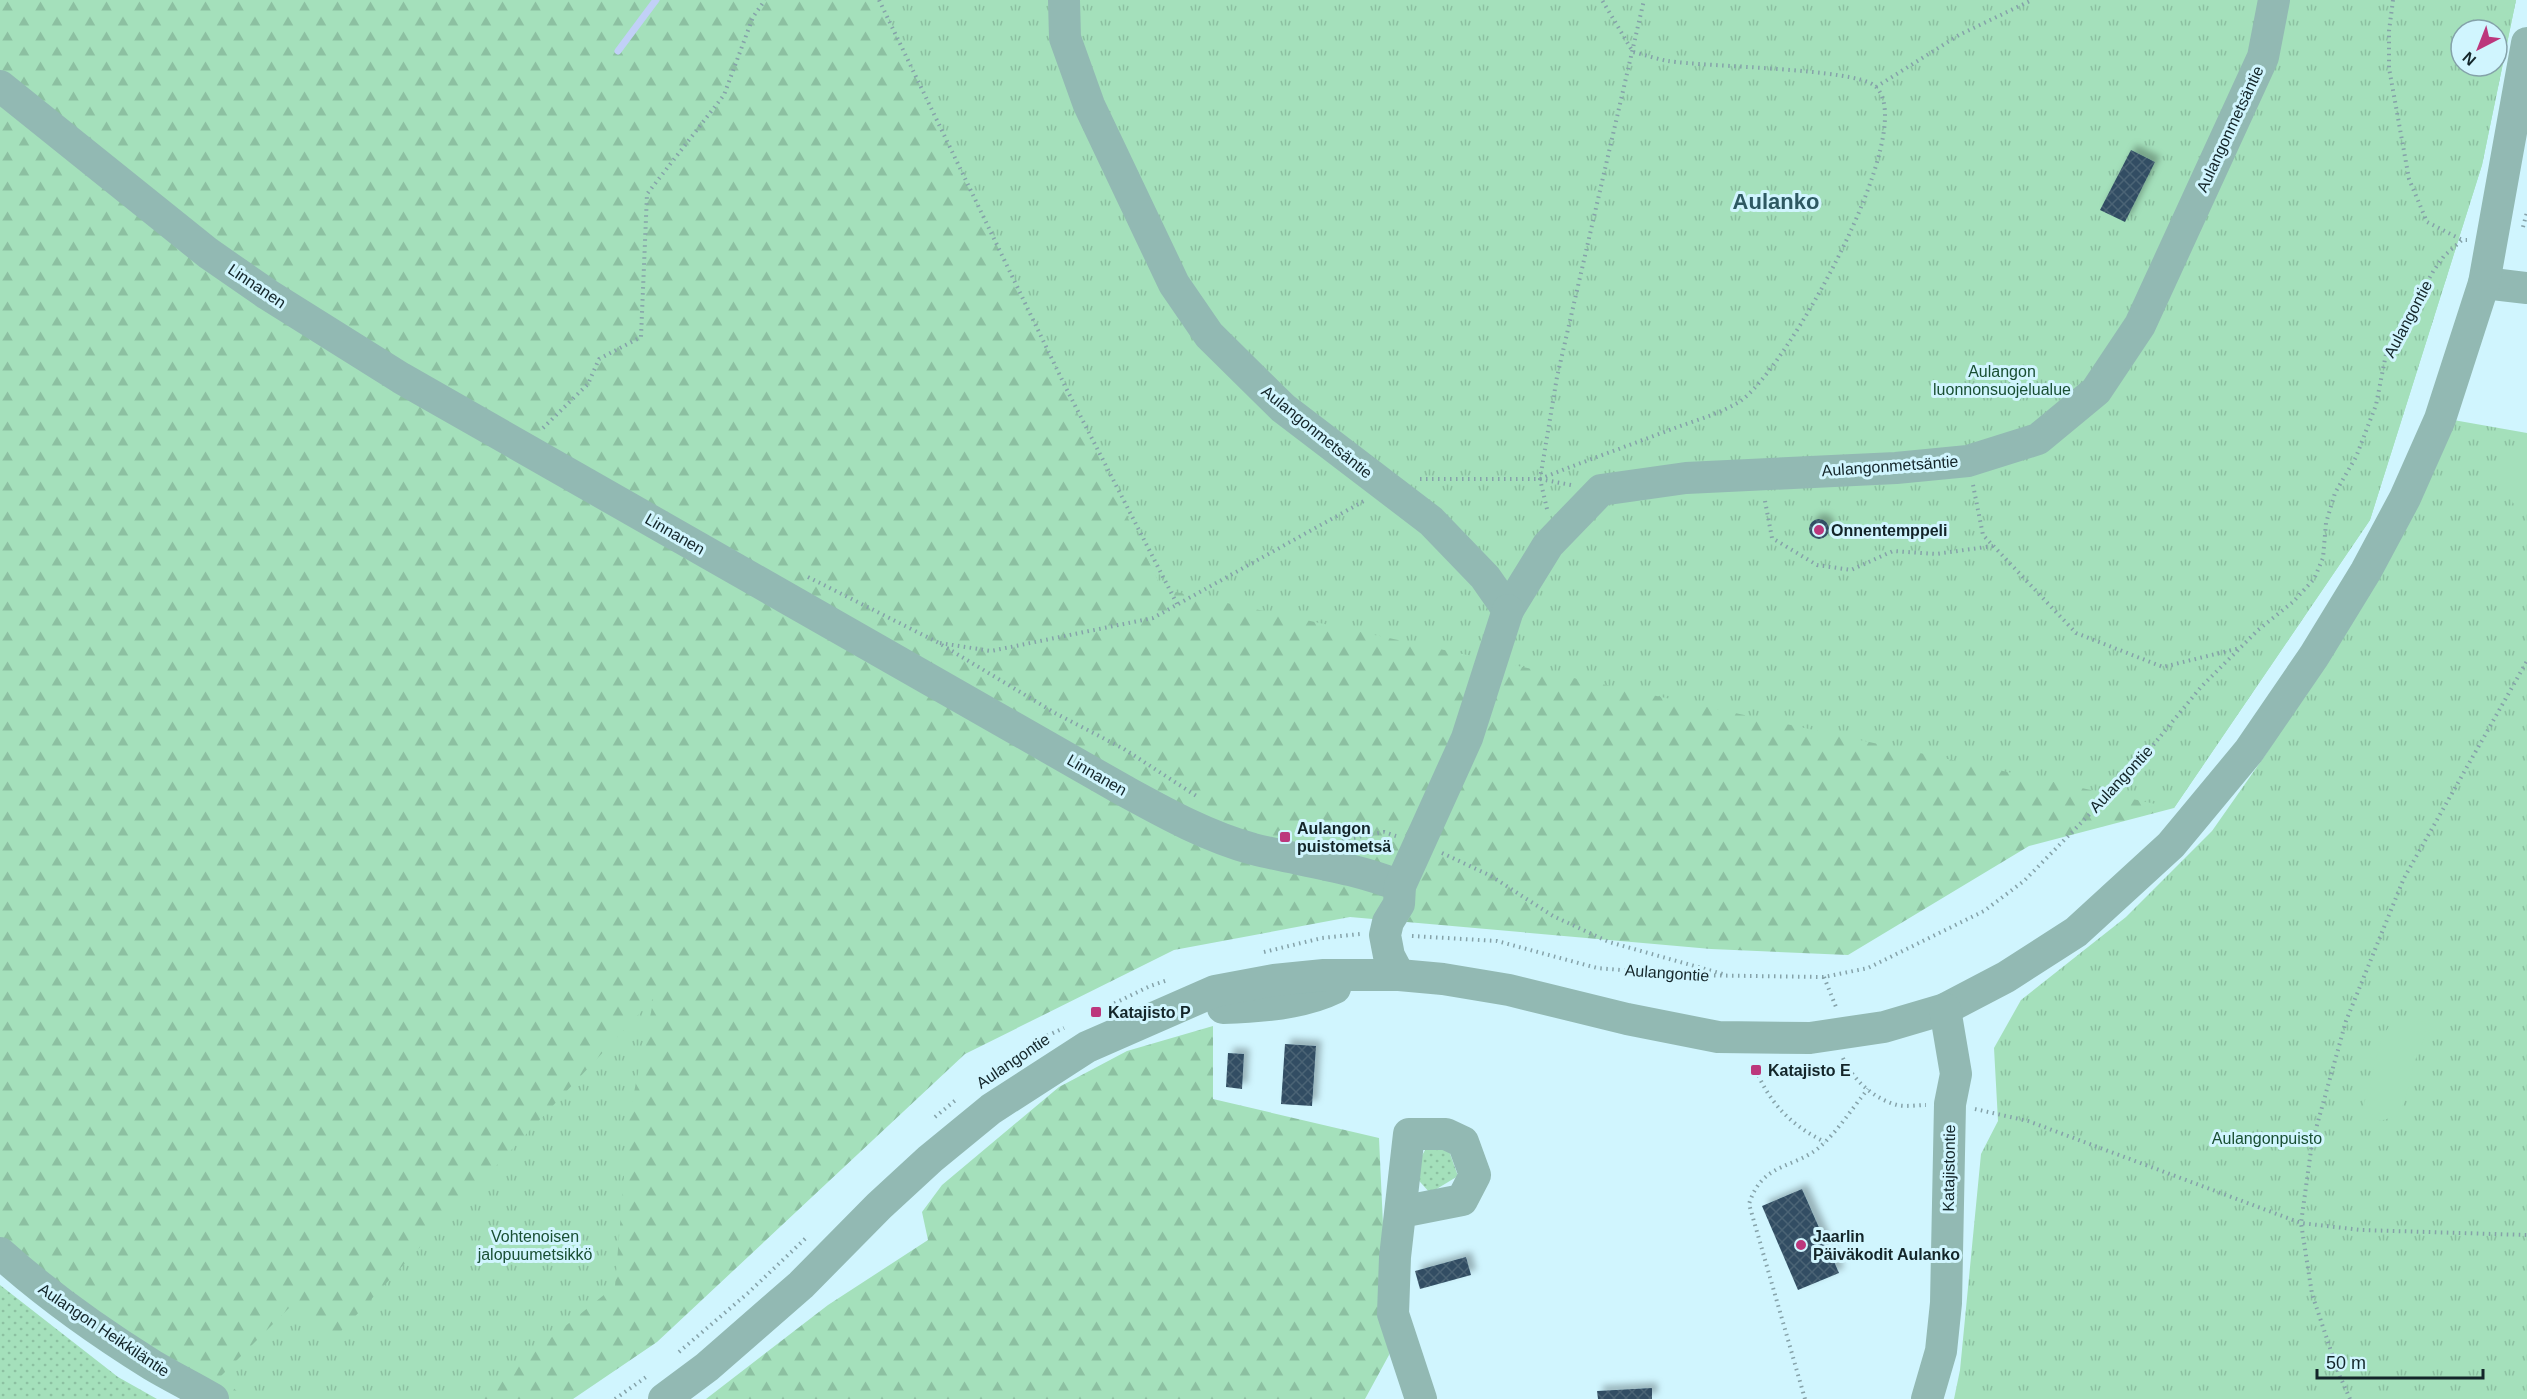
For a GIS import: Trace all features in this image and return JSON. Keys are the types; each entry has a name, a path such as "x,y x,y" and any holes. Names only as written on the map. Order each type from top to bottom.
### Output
{"street":[{"name":"Aulangonmetsäntie","path":"1064,0 1065,38 1089,105 1174,284 1209,335 1283,408 1431,520 1485,577 1508,610"},
{"name":"Aulangonmetsäntie","path":"1396,935 1388,922 1419,843 1467,738 1508,610 1554,539 1601,490 1686,478 1896,468 1968,460 2038,440 2096,391 2140,325 2263,57 2274,0"},
{"name":"Aulangontie","path":"659,1385 707,1367 801,1285 879,1206 930,1159 991,1109 1172,994 1231,1008 1322,995 1359,976 1399,975 1443,979 1509,990 1627,1019 1718,1037 1810,1038 1884,1027 1945,1009 2006,977 2076,932 2171,845 2249,751 2320,646 2366,571 2405,498 2440,418 2484,283 2477,241 2527,43"},
{"name":"Linnanen","path":"0,86 208,253 267,294 401,378 1198,831 1252,848 1379,877 1400,895"},
{"path":"2484,283 2527,288"},
{"path":"1396,935 1389,956 1399,975"},
{"name":"Katajistontie","path":"1927,1399 1941,1351 1946,1303 1950,1104 1956,1074 1945,1009"},
{"path":"1401,1212 1395,1257 1393,1314 1420,1399"},
{"name":"Aulangon Heikkiläntie","path":"0,1253 33,1282 106,1334 153,1365 213,1399"}],"path":[{"path":"540,431 588,384 599,359 641,337 647,194 724,95 753,17 765,0"},
{"path":"879,0 1065,386 1177,604"},
{"path":"1203,801 1124,749 1055,713 937,642 992,651 1153,618 1387,488 1411,478 1540,479 1704,417 1740,401 1766,377 1810,311 1851,231 1873,177 1885,132 1886,104 1876,87 1864,80 1835,75 1667,61 1633,51 1602,0"},
{"path":"1554,539 1540,479 1557,377 1644,0"},
{"path":"1876,87 1959,35 2032,0"},
{"path":"2393,0 2389,31 2389,68 2409,179 2427,222 2477,241"},
{"name":"Aulangontie","path":"1255,955 1322,938 1356,934 1396,935 1497,941 1597,968 1682,975 1824,977 1868,968 1984,911 2024,881 2131,772 2201,687 2293,602 2314,579 2323,558 2326,524 2335,493 2356,457 2376,405 2386,354 2444,256 2477,241"},
{"path":"1968,460 1983,535 2076,633 2163,667 2241,648"},
{"path":"1763,474 1765,502 1772,538 1817,566 1851,570 1893,551 1936,554 1994,546"},
{"path":"2350,1399 2338,1372 2312,1294 2301,1223 2312,1143 2346,1021 2404,878 2527,661"},
{"path":"1331,842 1384,832 1419,843 1491,876 1553,916 1609,942 1729,976"},
{"path":"1824,977 1837,1011"},
{"path":"1105,1008 1150,986 1172,994"},
{"name":"Aulangontie","path":"994,1073 1042,1038 1074,1023"},
{"path":"1842,1054 1849,1072 1881,1099 1898,1106 1950,1104 2028,1121 2301,1223 2361,1230 2527,1235"},
{"path":"1755,1070 1764,1090 1785,1117 1806,1133 1825,1142"},
{"path":"1805,1399 1749,1204 1754,1189 1766,1174 1815,1151 1868,1089"},
{"name":"Aulangontie","path":"928,1124 964,1094"},
{"path":"673,1357 748,1293 816,1229"},
{"path":"615,1399 659,1385"}],"green space":[{"path":"0,0 2516,0 2509,34 2509,18 2449,18 2449,78 2500,78 2482,165 2370,520 2174,808 2029,846 1848,955 1711,949 1350,917 1174,950 965,1054 657,1342 573,1399 224,1399 0,1243"},
{"name":"Aulangon luonnonsuojelualue","path":"879,0 2516,0 2509,34 2509,18 2449,18 2449,78 2500,78 2482,165 2370,520 2174,808 1162,589"},
{"name":"Aulangonpuisto","path":"2442,418 2527,433 2527,1399 1954,1399 1960,1370 1981,1154 1998,1121 1994,1048 2021,1000 2126,917 2212,831 2266,754 2401,537"},
{"path":"2514,446 2527,448 2527,514 2521,513 2500,486 2500,464"},
{"name":"Vohtenoisen jalopuumetsikkö","path":"654,998 629,1116 615,1286 475,1399 245,1399 221,1376 292,1305 331,1342"},
{"path":"2412,1015 2427,1025 2425,1036 2401,1110 2397,1116 2380,1121 2363,1108 2382,1037 2394,1019"},
{"path":"1213,1026 1213,1099 1379,1138 1389,1355 1365,1399 706,1399 828,1305 928,1240 922,1212 942,1185 1059,1087 1127,1051"},
{"path":"1428,1145 1448,1148 1458,1176 1430,1193 1412,1173"},
{"path":"0,1285 118,1377 157,1399 0,1399"}],"building":[{"path":"2131,150 2155,162 2125,222 2100,210"},
{"name":"Onnentemppeli","path":"1819,519 1826,522 1829,529 1826,536 1819,539 1812,536 1809,529 1812,522"},
{"path":"1285,1044 1316,1046 1312,1106 1281,1104"},
{"path":"1228,1053 1244,1054 1242,1089 1226,1087"},
{"path":"1802,1189 1839,1273 1798,1290 1762,1206"},
{"path":"1466,1257 1471,1275 1420,1289 1415,1271"},
{"path":"1652,1388 1652,1399 1598,1399 1597,1391"}],"waterway":[{"path":"618,51 656,0"}],"place":[{"name":"Onnentemppeli","path":"1819,530"},
{"name":"Aulangon puistometsä","path":"1285,837"},
{"name":"Katajisto P","path":"1096,1012"},
{"name":"Katajisto E","path":"1756,1070"},
{"name":"Jaarlin Päiväkodit Aulanko","path":"1801,1245"}],"district":[{"name":"Aulanko","path":"1776,201"}]}
